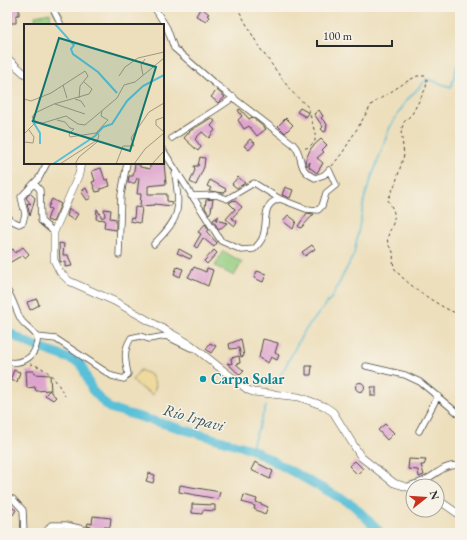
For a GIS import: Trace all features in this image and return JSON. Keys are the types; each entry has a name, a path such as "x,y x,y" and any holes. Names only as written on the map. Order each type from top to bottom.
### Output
{"main road":[{"path":"7,58 24,73"},
{"path":"81,164 79,174 54,232 54,260 60,272 70,281 114,301 199,351 236,381 253,392 299,397 324,406 333,412 362,457 394,483 405,486"},
{"path":"445,505 460,515"}],"street":[{"path":"52,7 60,24"},
{"path":"154,7 167,28 174,48 214,83 293,144 298,151 303,170 307,175 316,178 324,175 329,170 336,185 324,196 321,208 318,210 306,209 280,198 254,183 227,199 216,195 191,196"},
{"path":"172,138 190,124 214,112 234,97"},
{"path":"164,152 221,241 247,251 254,249 263,236 266,209 272,202 280,198"},
{"path":"7,216 10,220 19,224 23,222 25,214 21,197 34,183 46,164"},
{"path":"119,255 121,195 127,164"},
{"path":"154,244 165,233 178,214 179,204 175,171"},
{"path":"34,183 40,190 41,221 54,232"},
{"path":"7,290 22,323 37,339 56,339 112,376 124,379 128,374 124,356 126,346 131,338 140,336 149,339 166,336 199,351"},
{"path":"8,361 27,360 35,352 37,339"},
{"path":"366,366 405,375 420,382 460,415"},
{"path":"419,431 438,396"},
{"path":"429,478 448,466 454,464 460,466"},
{"path":"7,498 13,499 23,510 24,533"},
{"path":"45,533 51,525 66,525 99,533"}],"path":[{"path":"237,7 259,47 291,91 305,104 310,112 315,133 315,141 308,147 298,151"},
{"path":"329,170 343,152 372,104 412,79 418,76 425,76 427,79 426,88 412,114 404,122 400,131 404,155 396,182 388,200 394,214 393,224 387,236 388,244 393,252 394,268 399,274 422,293 453,313 460,314"},
{"path":"20,361 47,370 65,396"}],"green space":[{"path":"50,13 51,22 36,24 35,16"},
{"path":"223,251 242,262 234,276 215,266"}],"sand":[{"path":"140,370 151,375 156,385 153,395 132,380"}],"building":[{"path":"11,7 19,7 19,15 16,15 16,23 7,23 7,16 11,16"},
{"path":"201,7 209,14 207,15 209,17 206,21 196,16"},
{"path":"217,90 225,97 218,103 211,97"},
{"path":"300,108 309,113 306,117 297,112"},
{"path":"240,109 249,119 252,117 266,129 257,136 249,126 244,129 238,120 242,116 238,110"},
{"path":"319,110 323,116 321,118 327,124 326,131 324,132 321,129 323,127 314,114"},
{"path":"211,118 215,121 211,126 215,130 209,138 202,132 195,139 201,147 198,151 184,138 190,131"},
{"path":"286,118 293,125 285,133 278,126"},
{"path":"250,139 255,143 249,150 244,146"},
{"path":"321,139 327,145 322,150 324,152 317,158 323,163 317,173 309,167 310,162 307,166 305,161 311,148"},
{"path":"200,157 205,158 204,167 196,185 190,182 195,170 194,166 198,166"},
{"path":"164,163 166,184 148,186 148,194 167,194 167,201 172,202 171,206 155,204 140,206 141,194 137,194 139,178 137,178 135,183 128,183 129,176 133,176 135,164 140,165 140,167 150,169 150,164"},
{"path":"101,168 105,180 108,179 110,186 96,192 92,182 95,181 92,171"},
{"path":"238,177 245,183 237,188 232,184"},
{"path":"210,180 226,189 224,193 209,191 211,188 207,186"},
{"path":"285,187 293,190 290,198 282,195"},
{"path":"86,188 91,198 87,200 81,191"},
{"path":"30,193 35,198 30,216 27,203 31,204 26,198"},
{"path":"52,199 61,204 53,222 47,220 51,209 48,208"},
{"path":"213,199 209,214 205,208 206,200"},
{"path":"234,200 242,207 232,218 237,222 235,226 226,219 235,209 229,203"},
{"path":"135,207 142,208 140,223 130,221 131,217 134,218"},
{"path":"69,209 78,214 74,220 67,216"},
{"path":"97,209 102,218 105,216 104,209 111,210 110,218 116,219 116,230 104,228 105,220 96,219"},
{"path":"307,213 314,214 301,228 298,226"},
{"path":"288,215 296,221 293,229 283,221"},
{"path":"219,216 216,220 227,223 219,230 213,220"},
{"path":"205,224 209,230 207,232 217,243 214,247 203,238 197,248 194,246 201,234 198,232"},
{"path":"59,243 64,244 63,255 68,255 72,266 65,267 65,261 60,262"},
{"path":"312,245 315,249 305,256 302,252"},
{"path":"23,247 29,254 25,258 23,255 7,264 7,252 13,249 15,253"},
{"path":"179,249 192,256 190,259 177,253"},
{"path":"214,250 217,253 207,264 204,261"},
{"path":"177,267 183,269 180,277 174,274"},
{"path":"194,267 206,272 207,268 213,270 208,286 188,277"},
{"path":"257,271 266,274 263,282 254,278"},
{"path":"37,299 39,305 30,310 27,302"},
{"path":"241,339 244,356 241,357 239,348 230,349 229,344"},
{"path":"263,339 278,343 275,353 279,355 277,360 271,357 268,363 259,358"},
{"path":"210,343 216,346 211,353 206,349"},
{"path":"239,356 240,363 236,364 244,371 240,375 227,363 232,364 231,358"},
{"path":"306,366 312,366 311,375 306,375"},
{"path":"14,370 20,372 17,382 10,380"},
{"path":"26,371 34,371 34,374 50,375 51,393 56,397 53,400 45,395 50,390 36,391 35,387 27,388"},
{"path":"358,383 362,383 364,387 362,391 358,391 356,389 356,385"},
{"path":"371,387 376,387 376,396 371,396"},
{"path":"385,424 394,433 387,440 378,430"},
{"path":"409,459 426,460 424,465 421,465 424,475 419,477 418,470 408,469"},
{"path":"355,461 363,469 357,474 349,466"},
{"path":"255,462 273,471 270,479 251,470"},
{"path":"149,473 155,475 153,483 146,481"},
{"path":"180,485 220,492 218,499 179,492"},
{"path":"244,495 257,499 256,502 268,507 265,514 254,509 255,506 242,502"},
{"path":"7,504 16,510 13,515 7,511"},
{"path":"192,504 215,505 215,511 203,510 202,514 192,513"},
{"path":"93,516 111,518 110,527 104,527 103,533 100,529 87,526 88,523 92,524"}],"waterway":[{"path":"276,384 303,333 332,297 354,254 365,196 390,127 406,101 427,79 451,87 460,56"},
{"name":"Río Irpavi","path":"7,331 24,341 81,364 92,390 109,408 251,449 353,505 381,533"},
{"path":"251,449 266,406"}],"place":[{"name":"Carpa Solar","path":"203,379"}]}
